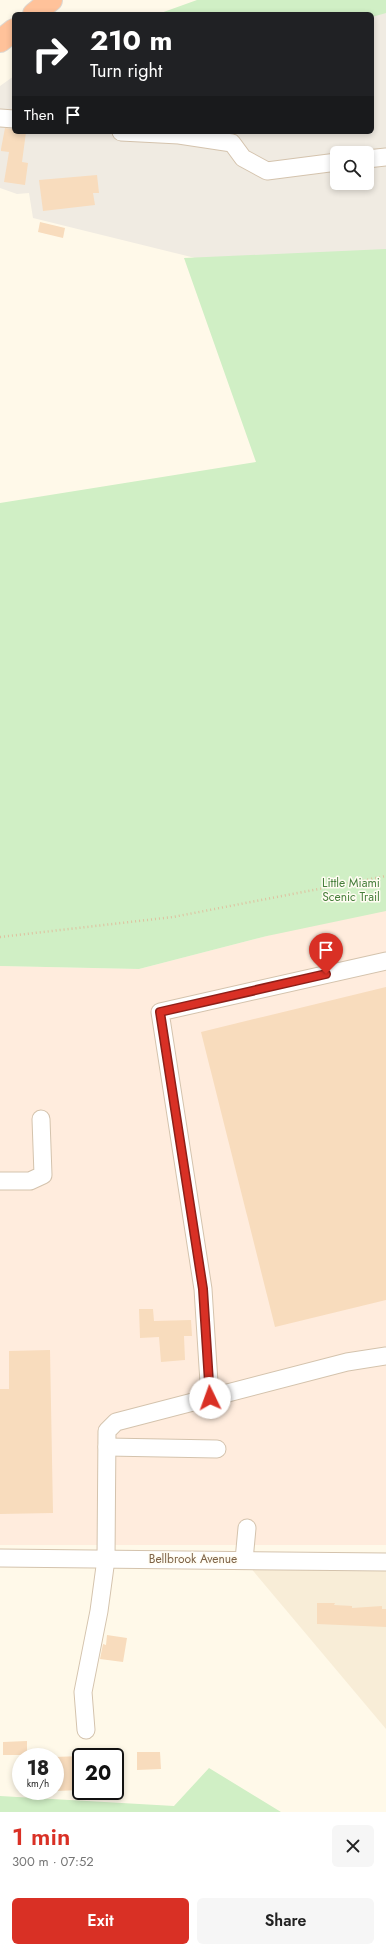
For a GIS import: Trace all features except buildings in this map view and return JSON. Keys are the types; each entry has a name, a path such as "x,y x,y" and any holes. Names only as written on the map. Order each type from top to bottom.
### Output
{"highway":[{"path":"36,12 51,0"},
{"path":"0,41 12,32"}],"street":[{"path":"0,118 12,118"},
{"path":"160,134 179,135 232,143 243,158 267,171 330,163"},
{"path":"374,158 386,157"},
{"path":"210,1398 203,1289 160,1012 386,961"},
{"path":"0,1181 30,1181 43,1175 41,1119"},
{"path":"86,1730 83,1692 99,1611 106,1559 107,1431 116,1422 347,1362 386,1356"},
{"path":"107,1447 217,1449"},
{"path":"244,1560 247,1528"},
{"name":"Bellbrook Avenue","path":"0,1558 386,1562"}],"path":[{"path":"0,937 173,917 386,876"}],"shaded area":[{"path":"386,0 386,282 317,288 33,218 29,193 17,194 0,188 0,86 12,77 12,134 374,134 374,12"},
{"path":"386,905 386,1545 0,1545 0,966 139,969"},
{"path":"244,1560 386,1562 386,1729"}],"green space":[{"path":"197,0 386,0 386,13 374,16 374,12 164,12"},
{"name":"Little Miami Scenic Trail","path":"386,249 386,911 267,936 139,969 0,966 0,503 256,462 184,258"},
{"path":"209,1768 281,1812 0,1812 0,1796 12,1797 12,1800 64,1800 174,1806"}],"route":[{"path":"210,1398 203,1289 160,1012 326,974"}]}
